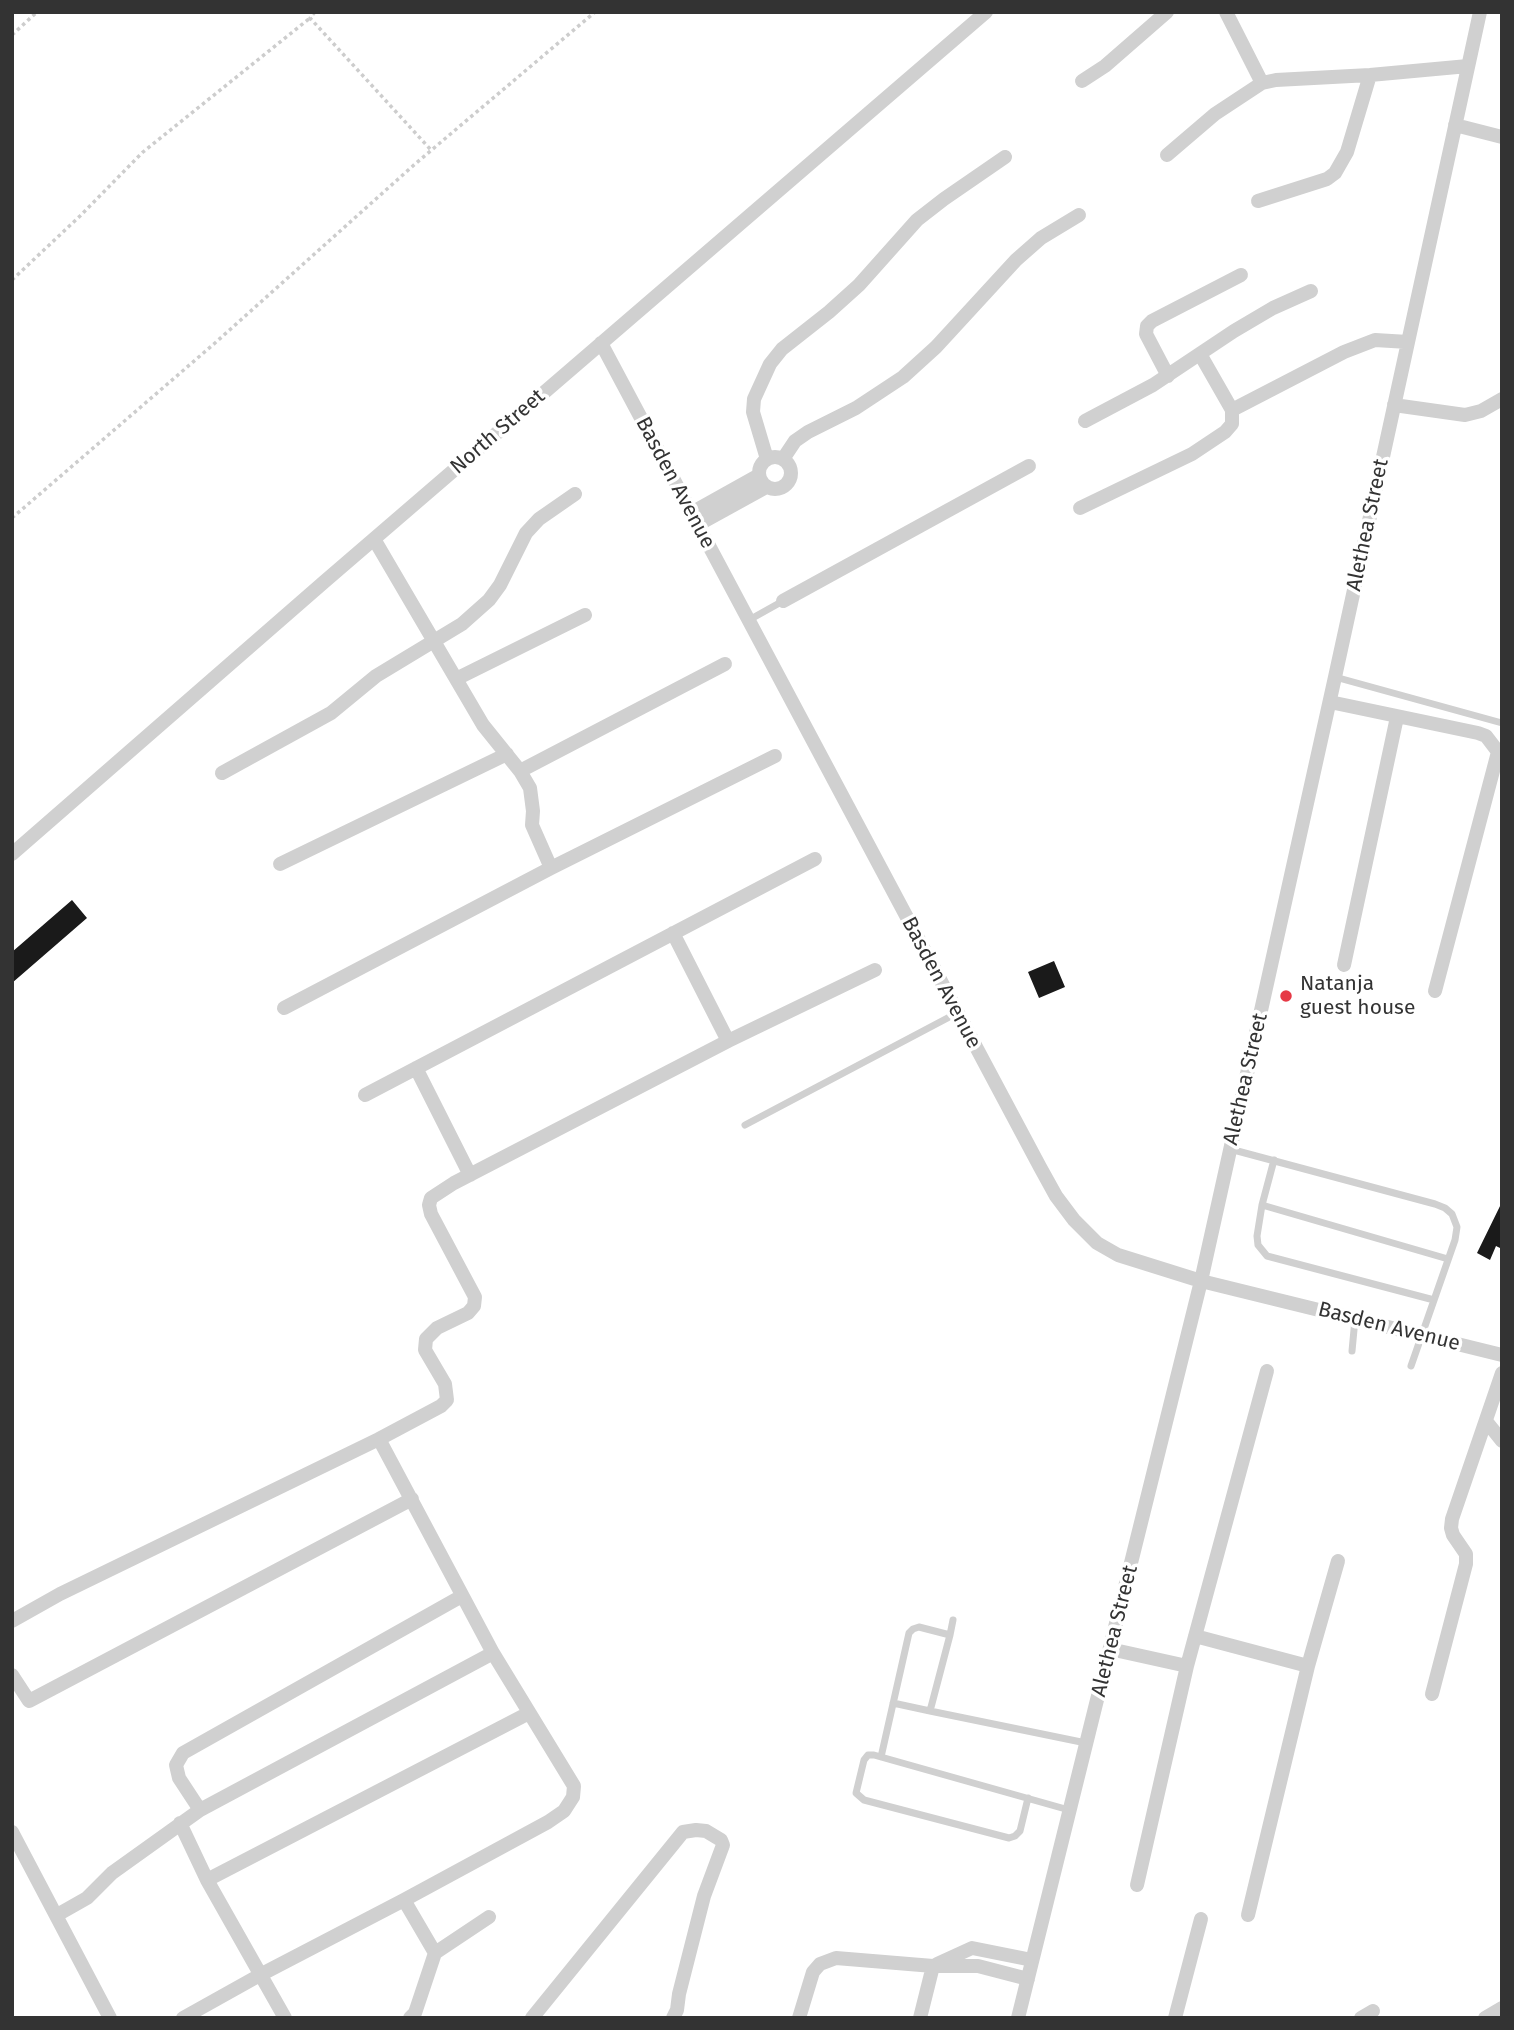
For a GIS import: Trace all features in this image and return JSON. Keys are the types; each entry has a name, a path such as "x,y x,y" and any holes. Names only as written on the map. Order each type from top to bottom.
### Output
{"street":[{"name":"North Street","path":"12,854 986,12"},
{"path":"1082,81 1105,66 1167,12"},
{"path":"1226,12 1262,83"},
{"name":"Alethea Street","path":"1018,2018 1201,1281 1480,12"},
{"path":"1167,155 1215,114 1262,83 1468,66"},
{"path":"1258,201 1326,179 1335,173 1348,152 1370,75"},
{"path":"1455,125 1502,137"},
{"path":"766,459 753,412 754,399 770,364 782,349 859,285 917,220 1004,157"},
{"path":"783,459 795,442 808,432 856,408 902,377 944,338 1016,260 1041,238 1079,215"},
{"path":"1168,376 1146,334 1147,326 1241,275"},
{"path":"1085,421 1153,386 1273,308 1311,291"},
{"path":"1232,410 1363,343 1384,339 1408,342"},
{"name":"Basden Avenue","path":"601,343 1040,1167 1074,1220 1097,1243 1118,1255 1201,1281 1502,1355"},
{"path":"1080,508 1192,454 1217,438 1232,424 1232,410 1200,354"},
{"path":"1394,405 1465,415 1480,411 1502,399"},
{"path":"766,459 783,459 789,465 792,473 790,481 784,487 775,490 763,481 760,466 766,459"},
{"path":"783,601 1029,466"},
{"path":"694,519 763,481"},
{"path":"222,773 331,713 376,676 462,624 489,600 500,585 526,533 539,519 575,494"},
{"path":"374,539 483,725 520,771 530,788 532,825 551,868"},
{"path":"456,680 584,615"},
{"path":"520,771 724,664"},
{"path":"1330,702 1478,733 1486,736 1500,754 1435,991"},
{"path":"1344,965 1397,717"},
{"path":"280,864 507,754"},
{"path":"284,1008 551,868 775,756"},
{"path":"365,1096 816,859"},
{"path":"673,933 728,1041"},
{"path":"12,1621 60,1594 379,1439 441,1406 447,1400 445,1384 425,1350 426,1339 437,1328 468,1313 474,1306 475,1297 431,1214 431,1198 470,1175 728,1041 875,970"},
{"path":"416,1068 470,1175"},
{"path":"1137,1885 1195,1636 1267,1371"},
{"path":"1432,1694 1466,1563 1466,1554 1453,1535 1452,1519 1502,1373"},
{"path":"1486,1421 1502,1441"},
{"path":"183,2018 548,1822 564,1811 570,1802 574,1786 493,1653 379,1439"},
{"path":"12,1675 29,1701 412,1499"},
{"path":"1248,1915 1308,1666 1338,1561"},
{"path":"200,1810 179,1778 177,1761 183,1753 462,1596"},
{"path":"1195,1636 1308,1666"},
{"path":"1110,1649 1188,1666"},
{"path":"57,1915 87,1898 112,1873 200,1810 493,1653"},
{"path":"207,1880 529,1713"},
{"path":"180,1823 207,1880 285,2018"},
{"path":"532,2018 682,1832 706,1831 723,1844 704,1896 673,2018"},
{"path":"12,1832 109,2017"},
{"path":"404,1900 435,1953"},
{"path":"410,2018 415,2013 435,1953 489,1917"},
{"path":"1175,2018 1201,1919"},
{"path":"933,1966 972,1948 1032,1960"},
{"path":"799,2018 813,1972 820,1964 836,1958 933,1966 978,1966 1028,1979"},
{"path":"920,2018 933,1966"},
{"path":"1485,2018 1502,2008"}],"lane":[{"path":"748,621 783,601"},
{"path":"1335,677 1502,723"},
{"path":"744,1125 957,1013"},
{"path":"1230,1149 1446,1208 1457,1227 1455,1240 1411,1366"},
{"path":"1275,1160 1262,1205 1257,1236 1258,1245 1267,1256 1434,1300"},
{"path":"1262,1205 1448,1259"},
{"path":"1352,1351 1355,1319"},
{"path":"930,1711 953,1620"},
{"path":"881,1757 909,1633 919,1627 950,1635"},
{"path":"893,1703 1087,1744"},
{"path":"1027,1798 1020,1831 1009,1838 864,1800 856,1793 863,1760 868,1755 881,1757 1070,1810"}],"path":[{"path":"12,35 37,12"},
{"path":"12,280 144,152 316,12"},
{"path":"12,518 215,343 431,150 594,12"},
{"path":"310,18 431,150"}],"building":[{"path":"72,900 87,918 12,983 12,952"},
{"path":"1054,961 1065,987 1039,998 1028,972"},
{"path":"1502,1202 1502,1249 1496,1246 1490,1260 1477,1253"}],"place":[{"name":"Natanja guest house","path":"1286,996"}]}
